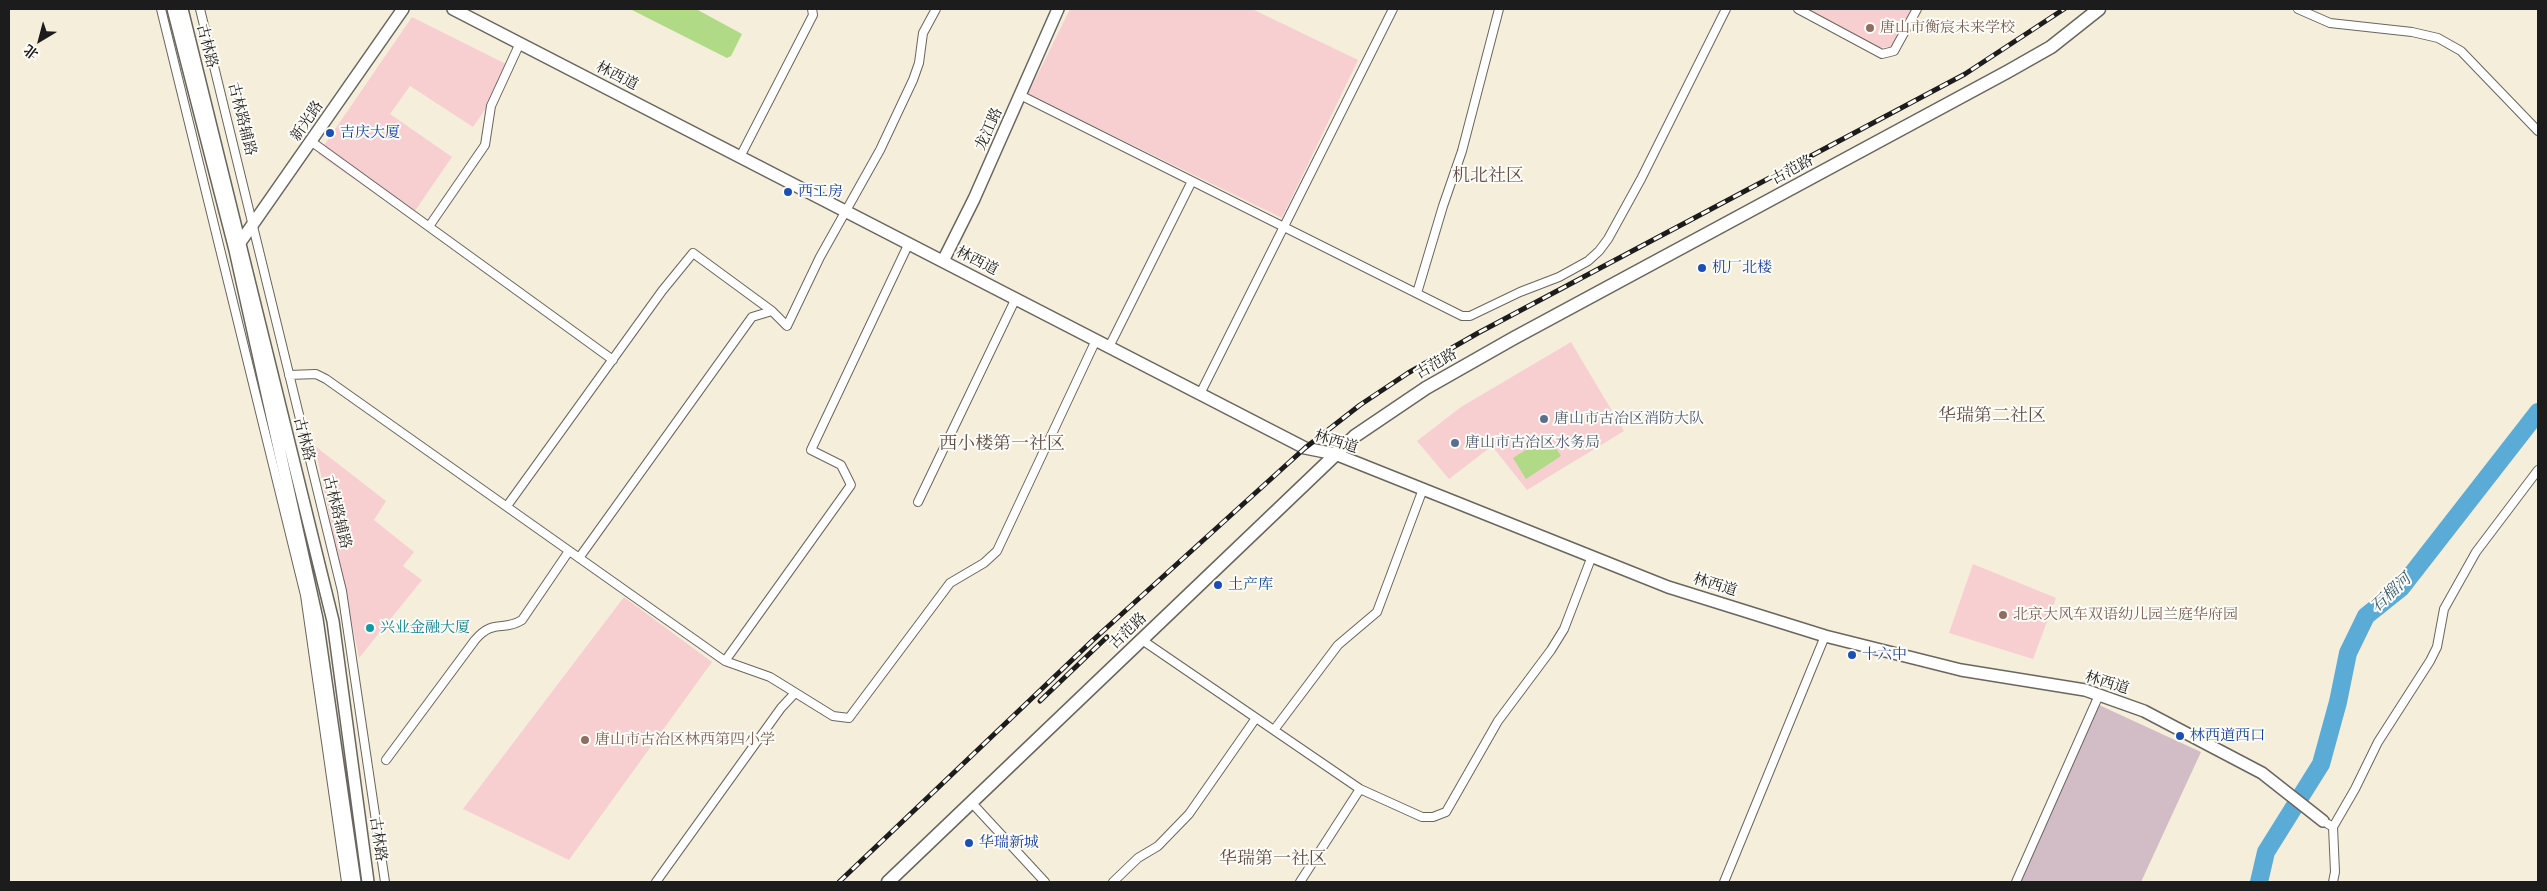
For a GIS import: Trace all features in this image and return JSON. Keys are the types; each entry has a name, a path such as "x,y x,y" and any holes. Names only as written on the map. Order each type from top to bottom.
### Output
{"main road":[{"name":"古林路","path":"173,9 238,245 317,619 355,882"},
{"name":"古林路","path":"182,9 238,245 332,621 368,882"},
{"name":"新光路","path":"238,245 254,225 403,9"},
{"name":"林西道","path":"453,9 741,155 1305,448 1335,454 1668,587 1825,636 1961,670 2085,690 2144,711 2262,773 2328,824"},
{"name":"龙江路","path":"943,260 974,199 1058,9"},
{"name":"古范路","path":"888,882 1355,436 1426,388 1532,328 2051,47 2099,9"}],"street":[{"path":"161,9 305,595 346,882"},
{"name":"古林路辅路","path":"200,9 342,591 385,882"},
{"path":"741,155 813,14 812,9"},
{"path":"507,506 662,291 693,253 772,311 787,326 820,257 847,211 913,80 919,63 923,33 936,9"},
{"path":"1200,394 1393,9"},
{"path":"1417,293 1462,151 1499,9"},
{"path":"1798,9 1882,54 1894,51 1917,9"},
{"path":"2298,9 2330,24 2412,32 2438,38 2461,51 2538,131"},
{"path":"1020,95 1462,316 1470,316 1520,292 1559,277 1588,261 1599,251 1608,240 1641,179 1723,10"},
{"path":"430,226 485,145 491,106 520,43"},
{"path":"312,142 613,360"},
{"path":"1110,347 1192,181"},
{"path":"725,661 851,485 841,465 811,450 909,243"},
{"path":"918,502 1016,298"},
{"path":"579,558 752,317 772,311"},
{"path":"289,375 316,374 326,379 725,661 756,671 833,716 850,718 950,583 984,563 997,551 1096,340"},
{"path":"2333,882 2335,872 2328,824 2355,789 2378,742 2430,662 2437,647 2444,609 2476,552 2538,470"},
{"path":"1274,730 1338,646 1377,612 1423,489"},
{"path":"386,760 475,640 485,629 517,624 522,620 569,551"},
{"path":"1142,640 1360,789 1422,817 1433,817 1446,812 1498,721 1551,650 1564,629 1592,556"},
{"path":"1724,882 1825,636"},
{"path":"656,882 776,715 795,693"},
{"path":"2016,882 2100,695"},
{"path":"1113,882 1138,858 1158,846 1190,814 1256,718"},
{"path":"1300,882 1360,789"},
{"path":"971,802 1045,882"}],"shaded area":[{"path":"1070,9 1252,9 1358,60 1282,218 1028,94"},
{"name":"唐山市衡宸未来学校","path":"1805,9 1912,9 1891,47 1874,48"},
{"path":"412,17 514,68 473,127 410,86 390,114 452,157 410,218 318,154"},
{"name":"唐山市古冶区消防大队","path":"1571,342 1624,431 1527,490 1492,446 1449,479 1417,441 1461,407"},
{"path":"315,446 386,501 374,520 414,552 403,566 422,580 359,658"},
{"name":"北京大风车双语幼儿园兰庭华府园","path":"1973,564 2056,598 2033,659 1949,633"},
{"name":"唐山市古冶区林西第四小学","path":"624,597 712,662 569,860 463,809"},
{"path":"2099,705 2201,752 2141,882 2018,882"}],"green space":[{"path":"630,9 696,9 742,34 731,56 727,58"},
{"path":"1548,436 1561,456 1526,479 1513,458"}],"waterway":[{"name":"石榴河","path":"2259,882 2266,852 2321,764 2338,702 2348,653 2366,616 2401,588 2538,412"}],"railway":[{"path":"839,882 1092,641 1305,448 1360,405 1408,373 1478,333 1965,74 2064,9"},
{"path":"1040,701 1107,637"}],"place":[{"name":"唐山市衡宸未来学校","path":"1870,28"},
{"name":"吉庆大厦","path":"330,133"},
{"name":"西工房","path":"788,192"},
{"name":"机厂北楼","path":"1702,268"},
{"name":"唐山市古冶区消防大队","path":"1544,419"},
{"name":"唐山市古冶区水务局","path":"1455,443"},
{"name":"土产库","path":"1218,585"},
{"name":"北京大风车双语幼儿园兰庭华府园","path":"2003,615"},
{"name":"兴业金融大厦","path":"370,628"},
{"name":"十六中","path":"1852,655"},
{"name":"林西道西口","path":"2180,736"},
{"name":"唐山市古冶区林西第四小学","path":"585,740"},
{"name":"华瑞新城","path":"969,843"}],"district":[{"name":"机北社区","path":"1488,176"},
{"name":"华瑞第二社区","path":"1992,416"},
{"name":"西小楼第一社区","path":"1002,444"},
{"name":"华瑞第一社区","path":"1273,859"}]}
